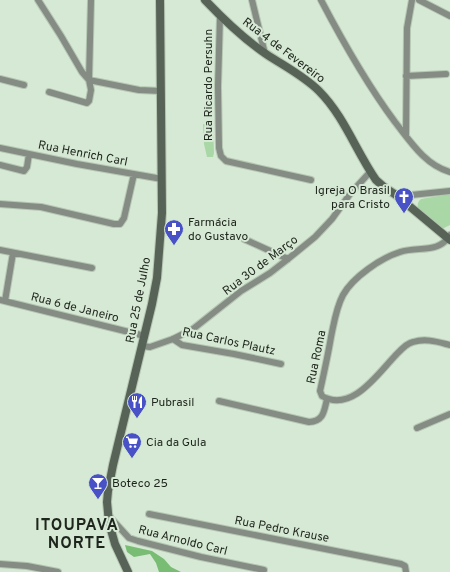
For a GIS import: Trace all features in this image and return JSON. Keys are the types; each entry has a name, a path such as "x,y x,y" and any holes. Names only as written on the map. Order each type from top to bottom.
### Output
{"main road":[{"name":"Rua 25 de Julho","path":"128,572 111,533 107,514 108,491 145,336 157,278 161,241 162,179 160,0"},
{"name":"Rua 4 de Fevereiro","path":"205,0 241,35 265,54 303,77 318,90 331,104 376,180 449,238"}],"street":[{"path":"38,0 82,72 89,80 139,90 161,91"},
{"path":"49,92 87,102 89,101 91,0"},
{"path":"252,0 265,54"},
{"path":"320,0 369,86 406,136 421,154 434,164 450,172"},
{"path":"406,136 406,28 412,0"},
{"path":"419,0 450,16"},
{"name":"Rua Ricardo Persuhn","path":"220,16 218,148 221,156 226,161 311,180"},
{"path":"406,76 446,74"},
{"path":"0,79 24,85"},
{"name":"Rua Henrich Carl","path":"0,148 162,179"},
{"path":"0,165 24,171 27,167 29,154"},
{"name":"Rua 30 de Março","path":"142,346 150,347 173,339 193,329 241,291 288,260 315,237 332,219 350,194 370,172"},
{"path":"0,204 41,207 114,224 120,224 124,218 134,174"},
{"path":"396,195 450,191"},
{"name":"Rua Roma","path":"449,238 442,244 426,250 402,251 385,257 353,283 343,294 337,310 320,391 322,396 327,399 339,400 352,397 366,386 401,350 412,342 427,340 450,345"},
{"path":"244,239 288,260"},
{"path":"0,250 92,268"},
{"path":"2,300 13,253"},
{"name":"Rua 6 de Janeiro","path":"2,300 145,336"},
{"name":"Rua Carlos Plautz","path":"173,339 182,344 281,364"},
{"path":"219,401 309,422 315,422 321,416 327,399"},
{"path":"417,428 450,414"},
{"name":"Rua Arnoldo Carl","path":"107,514 128,538 201,557 264,570"},
{"name":"Rua Pedro Krause","path":"150,514 401,564 405,566 406,571"},
{"path":"0,564 27,566 58,572"}],"green space":[{"path":"203,124 213,125 213,157 207,157 204,144"},
{"path":"450,194 450,225 442,229 419,211 418,203 421,199"},
{"path":"125,545 152,551 164,559 171,567 181,572 159,572 156,563 150,554 134,557 127,552"}],"place":[{"name":"Igreja O Brasil para Cristo","path":"404,214"},
{"name":"Farmácia do Gustavo","path":"174,246"},
{"name":"Pubrasil","path":"137,419"},
{"name":"Cia da Gula","path":"132,459"},
{"name":"Boteco 25","path":"98,500"}],"district":[{"name":"ITOUPAVA NORTE","path":"77,533"}]}
